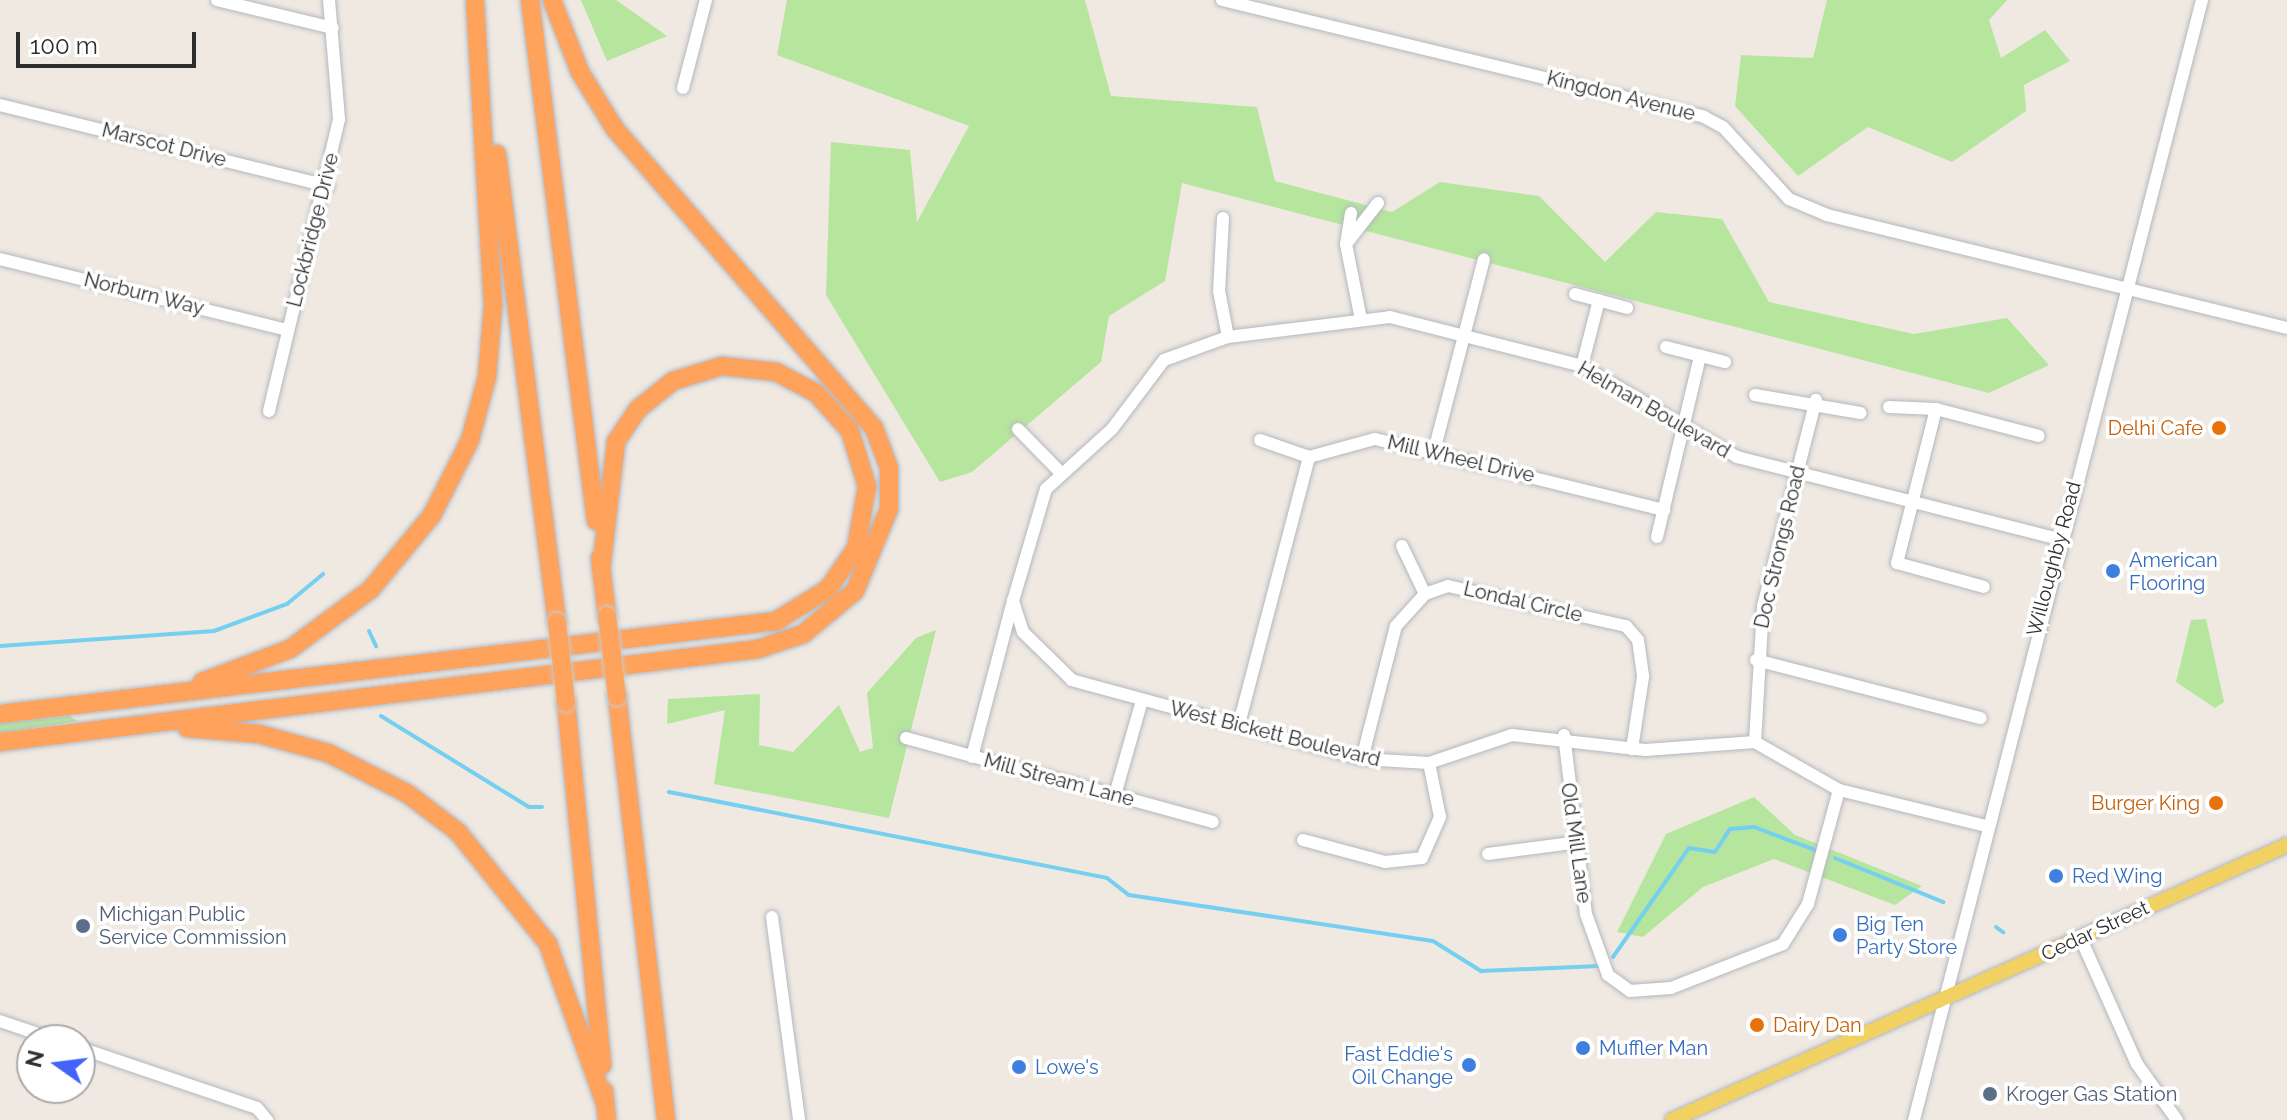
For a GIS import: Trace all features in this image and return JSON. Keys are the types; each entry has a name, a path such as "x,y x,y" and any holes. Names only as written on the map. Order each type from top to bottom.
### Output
{"highway":[{"path":"477,0 557,622 606,1112"},
{"path":"109,701 230,674 310,637 396,563 448,489 480,411 492,331 477,0"},
{"path":"530,0 617,696 666,1120"},
{"path":"0,742 758,649 803,634 855,591 889,509 889,468 874,428 615,129 573,58 552,0"},
{"path":"0,714 785,618 828,589 859,542 867,486 850,431 816,393 776,372 722,366 673,381 638,409 616,442 601,569"},
{"path":"89,731 259,734 328,753 430,810 484,858 548,944 606,1112"}],"main road":[{"name":"Cedar Street","path":"1672,1120 2287,845"}],"street":[{"path":"217,0 333,28"},
{"name":"Lockbridge Drive","path":"269,411 287,330 328,186 339,119 329,0"},
{"path":"683,88 706,0"},
{"name":"Kingdon Avenue","path":"1222,0 1704,117 1729,133 1789,199 1827,215 2287,328"},
{"name":"Willoughby Road","path":"1914,1120 1947,998 1986,826 2059,539 2202,0"},
{"name":"Marscot Drive","path":"0,105 328,186"},
{"path":"1346,244 1378,203"},
{"path":"1351,213 1346,244 1361,320"},
{"path":"1223,218 1219,291 1228,337"},
{"name":"Norburn Way","path":"0,259 287,330"},
{"path":"1434,451 1484,259"},
{"path":"1575,294 1627,308"},
{"path":"1582,366 1599,300"},
{"name":"Helman Boulevard","path":"1060,472 1112,429 1164,360 1228,337 1361,320 1414,319 1582,366 1685,431 1737,457 2059,539"},
{"path":"1666,347 1725,362"},
{"path":"1657,537 1685,431 1700,356"},
{"path":"1755,395 1816,400 1860,413"},
{"name":"Doc Strongs Road","path":"1755,742 1756,660 1816,400"},
{"path":"1889,407 1936,409 2039,436"},
{"path":"1936,409 1897,563 1984,587"},
{"path":"972,757 1039,505 1060,472 1018,429"},
{"name":"Mill Wheel Drive","path":"1309,457 1375,439 1434,451 1664,510"},
{"path":"1239,724 1309,457 1260,440"},
{"path":"1362,759 1390,639 1425,594 1402,546"},
{"name":"Londal Circle","path":"1425,594 1465,587 1626,626 1638,640 1643,677 1632,749"},
{"name":"West Bickett Boulevard","path":"1013,601 1023,632 1056,670 1142,700 1362,759 1429,763 1512,735 1564,735 1632,749 1755,742"},
{"path":"1756,660 1981,718"},
{"path":"1115,795 1142,700"},
{"name":"Old Mill Lane","path":"1564,735 1571,843 1608,975 1630,991 1671,988 1767,956 1790,936 1808,904 1839,790"},
{"name":"Mill Stream Lane","path":"906,738 1213,822"},
{"path":"1755,742 1839,790 1986,826"},
{"path":"1303,840 1385,862 1422,858 1440,817 1429,763"},
{"path":"1488,854 1571,843"},
{"path":"772,917 799,1120"},
{"path":"2081,939 2137,1064 2177,1120"},
{"path":"96,1053 231,1098 267,1119"}],"green space":[{"path":"581,0 616,0 667,36 607,61"},
{"path":"787,0 1085,0 1111,96 1257,107 1275,181 1392,212 1440,182 1539,196 1605,262 1656,212 1722,219 1769,302 1914,334 2007,318 2049,365 1989,393 1182,183 1165,281 1109,316 1101,362 972,472 940,482 826,295 831,142 910,150 917,222 969,126 777,55"},
{"path":"1827,0 2007,0 1989,20 2001,58 2045,30 2070,61 2024,85 2026,111 1952,162 1868,127 1798,176 1735,106 1741,55 1813,58"},
{"path":"2206,619 2224,702 2215,708 2176,682 2191,620"},
{"path":"936,630 889,818 714,784 725,710 667,724 668,699 760,694 759,745 793,752 839,705 860,752 873,748 867,693 916,638"},
{"path":"69,716 78,721 0,733 0,723"},
{"path":"1754,797 1795,835 1922,886 1895,905 1774,859 1703,887 1643,937 1617,932 1666,834"}],"waterway":[{"path":"0,646 214,631 287,604 323,574"},
{"path":"369,631 376,646"},
{"path":"381,716 529,807 542,807"},
{"path":"669,792 1107,878 1129,895 1433,941 1481,971 1599,966"},
{"path":"1613,957 1689,848 1715,852 1730,829 1754,827 1815,850"},
{"path":"1835,858 1943,902"},
{"path":"1996,927 2003,932"}],"place":[{"name":"Delhi Cafe","path":"2219,428"},
{"name":"American Flooring","path":"2113,571"},
{"name":"Burger King","path":"2216,803"},
{"name":"Red Wing","path":"2056,876"},
{"name":"Michigan Public Service Commission","path":"83,926"},
{"name":"Big Ten Party Store","path":"1840,935"},
{"name":"Dairy Dan","path":"1757,1025"},
{"name":"Muffler Man","path":"1583,1048"},
{"name":"Fast Eddie's Oil Change","path":"1469,1065"},
{"name":"Lowe's","path":"1019,1067"},
{"name":"Kroger Gas Station","path":"1990,1094"}]}
